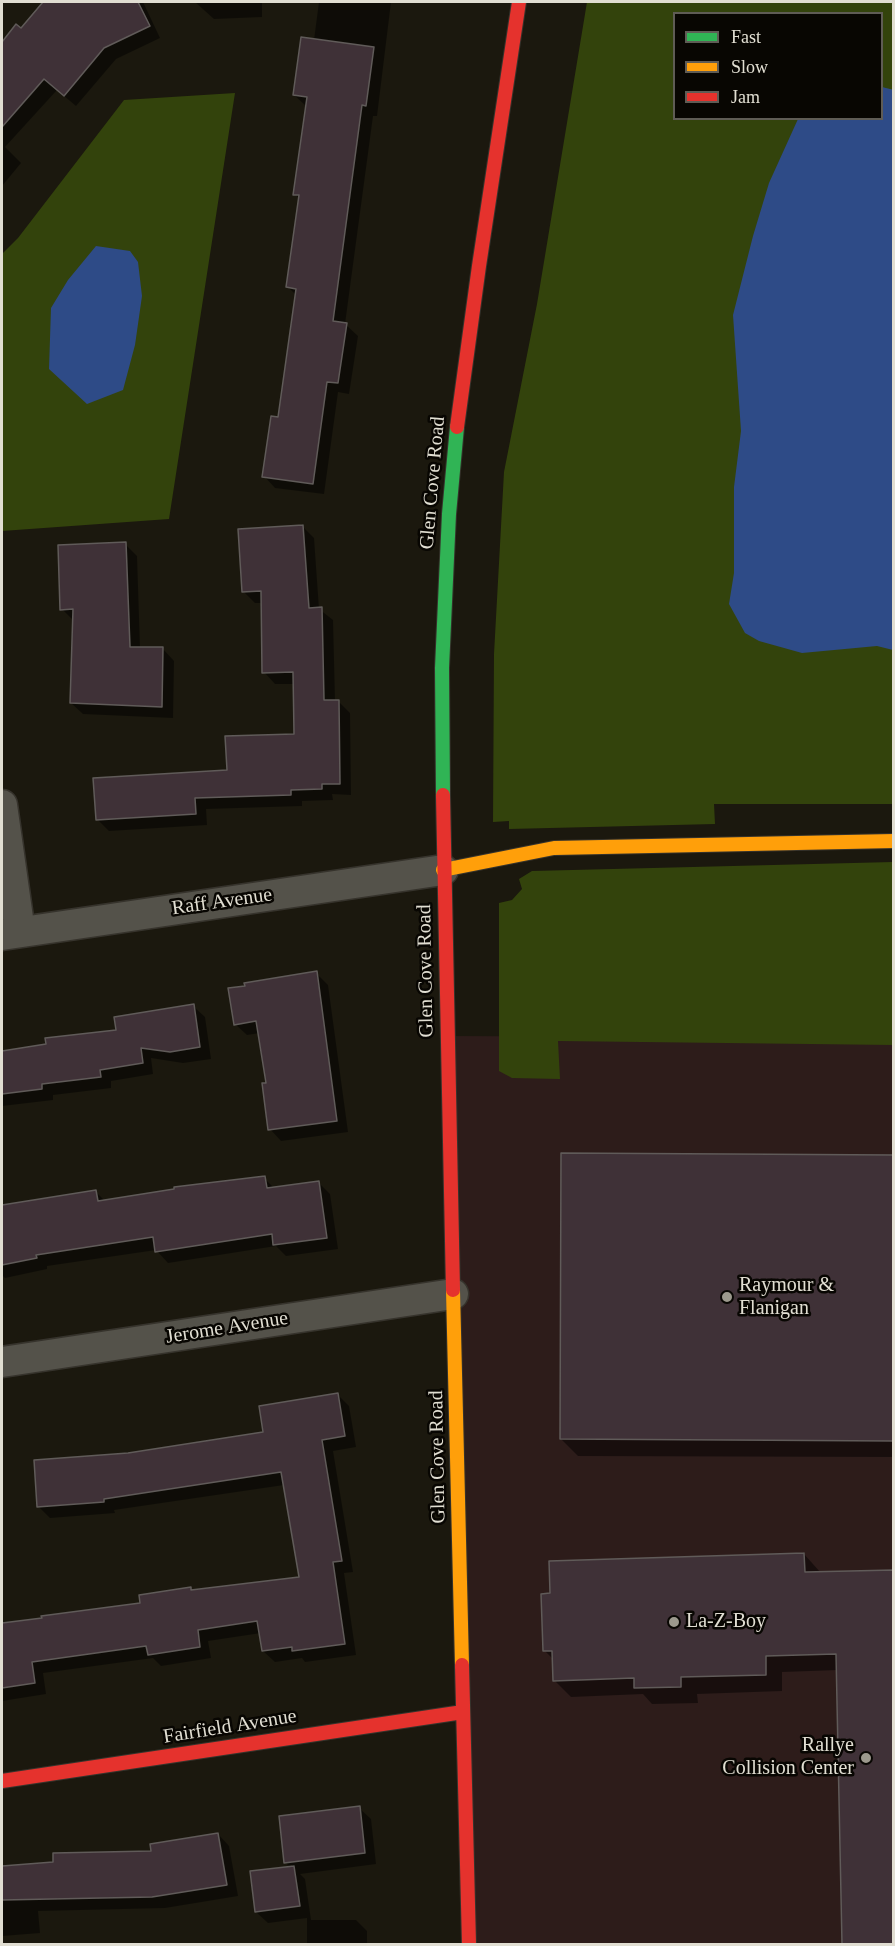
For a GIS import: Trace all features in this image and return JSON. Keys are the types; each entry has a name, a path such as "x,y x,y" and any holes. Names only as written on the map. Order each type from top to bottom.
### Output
{"main road":[{"name":"Glen Cove Road","path":"469,1944 442,870 442,668 449,514 465,355 519,2"},
{"path":"442,870 554,848 894,841"},
{"name":"Fairfield Avenue","path":"2,1782 463,1712"}],"street":[{"path":"2,805 11,934"},
{"name":"Raff Avenue","path":"11,934 442,870"},
{"name":"Jerome Avenue","path":"2,1362 453,1294"}],"shaded area":[{"path":"447,1036 893,1038 893,1944 469,1944"}],"green space":[{"path":"587,2 893,2 893,804 714,804 715,824 509,829 509,821 493,822 494,654 504,472 537,304"},
{"path":"235,93 169,519 2,531 2,254 18,238 124,100"},
{"path":"893,862 893,1045 558,1041 560,1079 512,1078 499,1071 499,903 512,900 522,889 519,879 532,871"}],"water":[{"path":"883,87 894,90 893,650 877,646 802,653 759,641 745,633 729,604 734,573 734,487 741,431 733,315 769,183 798,120 883,120"},
{"path":"96,246 130,251 138,262 142,296 135,345 123,390 87,404 49,369 51,308 68,280"}],"building":[{"path":"43,2 138,2 150,26 104,48 64,96 44,79 2,127 2,42 16,24 21,28"},
{"path":"301,37 374,47 366,106 362,105 333,321 347,323 338,383 327,382 313,484 262,477 271,416 278,417 296,289 286,287 299,195 293,195 307,97 293,95"},
{"path":"303,525 309,608 322,607 324,700 339,700 340,784 322,784 322,789 291,790 291,795 195,798 196,814 96,820 93,778 227,770 225,736 294,734 293,672 262,673 261,591 242,592 238,529"},
{"path":"126,542 130,647 163,647 162,707 70,703 73,609 60,610 58,545"},
{"path":"317,971 337,1121 268,1130 262,1083 266,1083 256,1021 234,1025 228,988 245,986 244,983"},
{"path":"194,1004 200,1047 170,1052 141,1048 143,1063 100,1070 101,1077 42,1084 42,1089 2,1094 2,1051 46,1044 45,1038 116,1030 114,1017"},
{"name":"Raymour & Flanigan","path":"561,1153 894,1155 894,1441 560,1439"},
{"path":"265,1176 267,1188 319,1181 327,1238 273,1245 272,1234 155,1252 153,1237 36,1255 37,1258 2,1265 2,1205 96,1190 98,1201 174,1189 174,1187"},
{"path":"338,1393 345,1436 322,1440 342,1561 333,1562 345,1644 292,1651 292,1647 262,1651 257,1621 198,1630 200,1647 148,1655 146,1646 32,1662 35,1683 2,1688 2,1623 140,1603 139,1595 191,1587 191,1590 299,1577 281,1472 104,1499 104,1502 37,1507 34,1460 128,1453 263,1432 259,1406"},
{"path":"804,1553 805,1572 894,1570 894,1944 842,1944 836,1654 766,1656 766,1675 681,1677 681,1687 634,1688 634,1678 553,1681 552,1651 543,1651 541,1594 550,1593 549,1561"},
{"path":"360,1806 365,1853 284,1863 279,1816"},
{"path":"218,1833 227,1885 152,1897 2,1900 2,1866 53,1862 53,1853 151,1851 150,1844"},
{"path":"294,1866 300,1906 255,1912 250,1871"}],"traffic: fast":[{"path":"443,795 442,668 449,514 457,427"}],"traffic: slow":[{"path":"443,870 554,848 894,841"},
{"path":"453,1290 462,1665"}],"traffic: jam":[{"path":"457,427 519,2"},
{"path":"443,795 453,1290"},
{"path":"462,1665 469,1944"},
{"path":"2,1781 463,1712"}],"place":[{"name":"Raymour & Flanigan","path":"727,1297"},
{"name":"La-Z-Boy","path":"674,1622"},
{"name":"Rallye Collision Center","path":"866,1758"}]}
